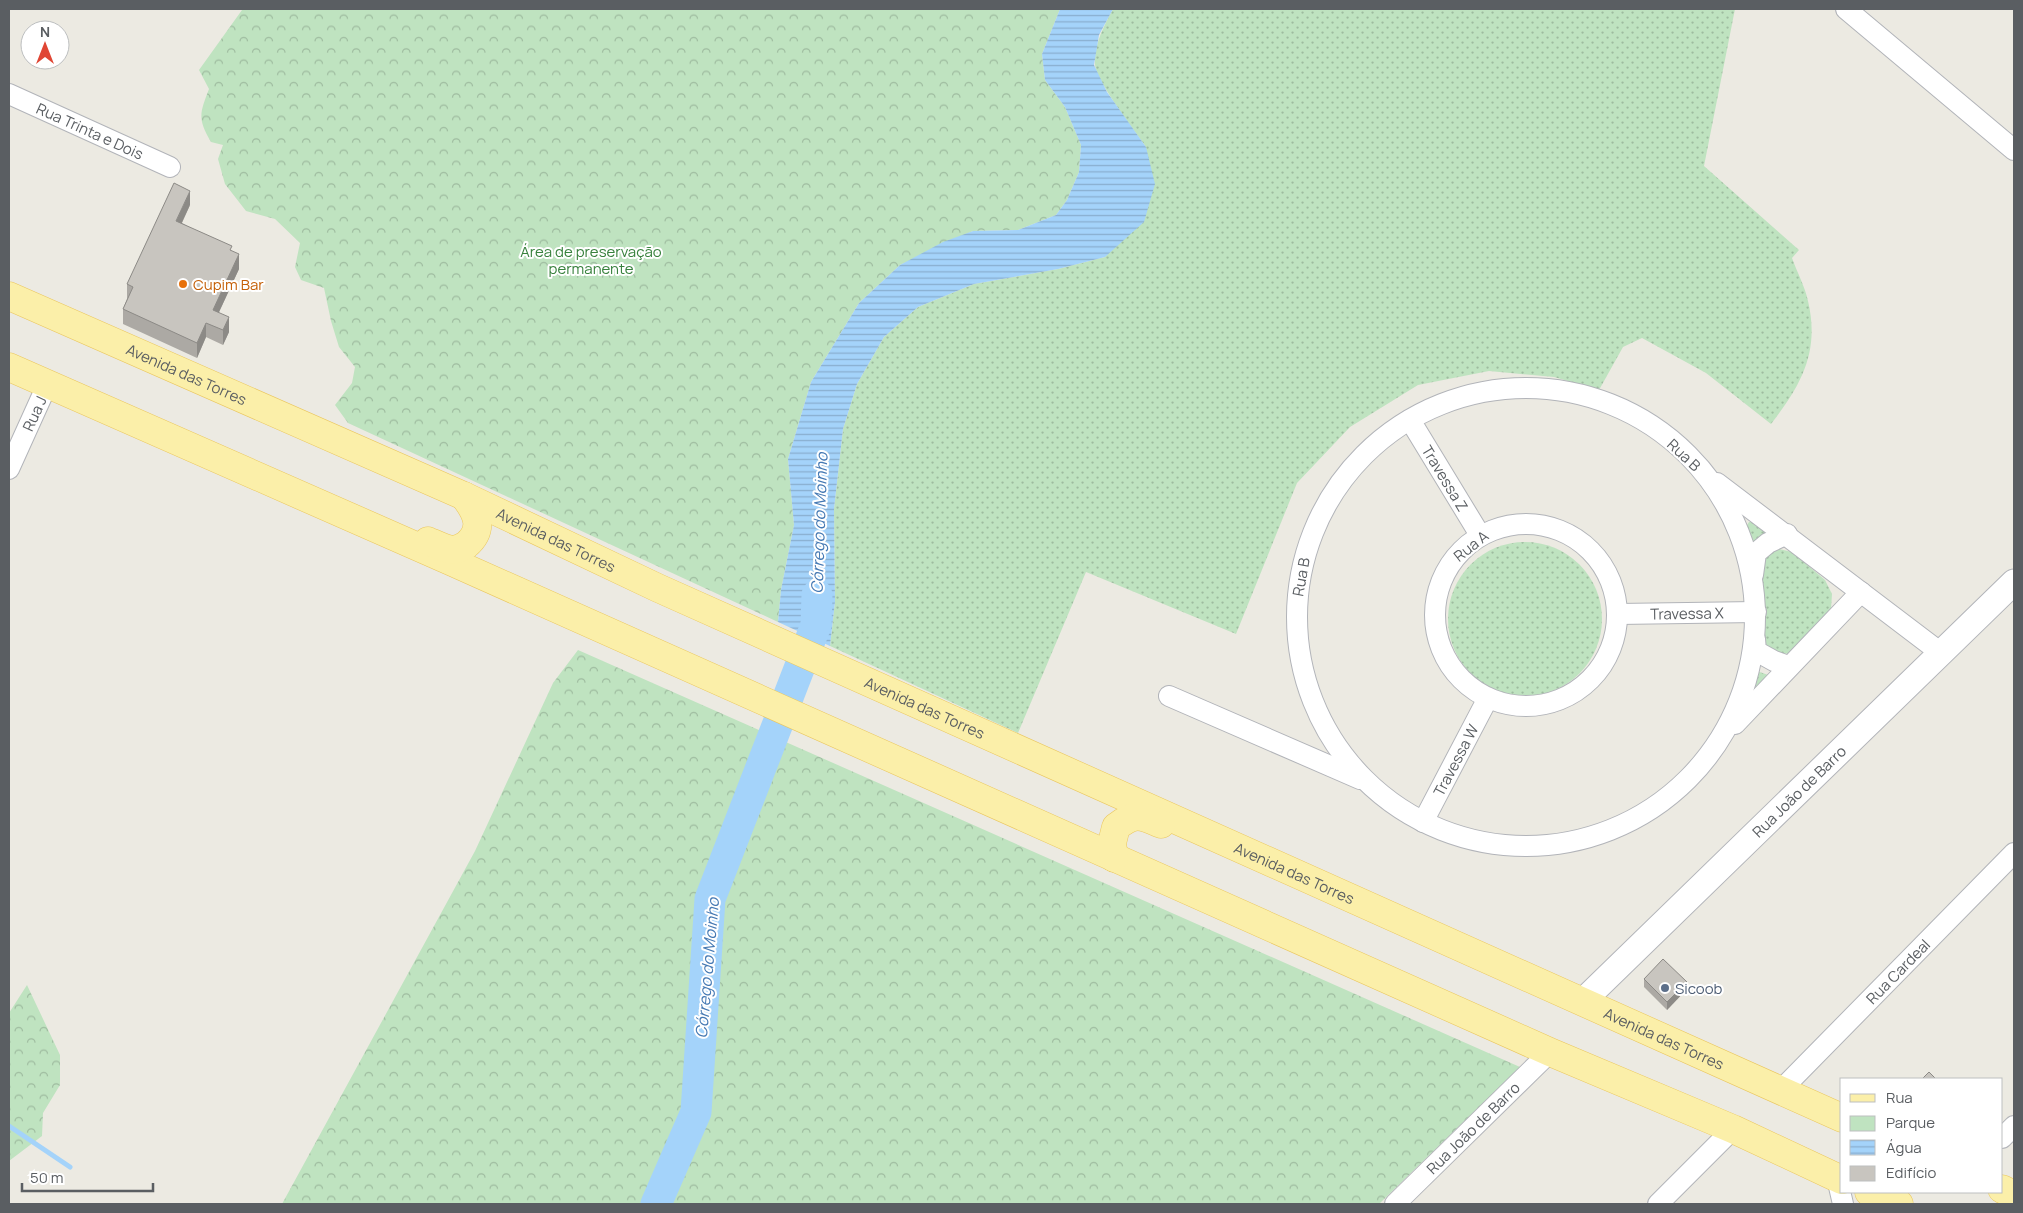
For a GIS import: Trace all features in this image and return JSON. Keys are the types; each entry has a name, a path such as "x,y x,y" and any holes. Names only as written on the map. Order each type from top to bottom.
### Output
{"main road":[{"name":"Avenida das Torres","path":"9,296 464,496 658,588 1840,1117"},
{"path":"9,367 1550,1052 1733,1130 1839,1179"},
{"path":"275,484 312,489 452,550 461,548 474,538 477,526 472,506 464,496"},
{"path":"1114,858 1112,843 1116,826 1128,818 1141,815 1296,886 1347,897"},
{"path":"1871,1193 1898,1204"}],"street":[{"path":"1846,9 2014,150"},
{"name":"Rua Trinta e Dois","path":"9,94 170,167"},
{"name":"Rua J","path":"9,469 47,385"},
{"name":"Rua B","path":"1514,389 1550,390 1585,397 1619,409 1651,426 1680,448 1705,474 1727,506 1743,542 1752,579 1756,612 1755,639 1743,692 1720,740 1694,773 1663,801 1626,823 1587,838 1546,845 1503,845 1462,837 1423,822 1392,804 1366,782 1338,750 1317,713 1303,674 1296,632 1297,590 1306,549 1323,510 1341,482 1375,444 1410,420 1452,402 1478,394 1514,389"},
{"name":"Travessa Z","path":"1410,420 1480,535"},
{"path":"1705,474 1787,534 1941,653"},
{"name":"Rua A","path":"1527,523 1555,527 1580,541 1600,561 1614,586 1618,614 1613,644 1599,671 1576,692 1548,704 1518,706 1488,698 1465,684 1447,663 1436,637 1433,610 1439,583 1452,558 1480,535 1498,527 1527,523"},
{"path":"1752,579 1756,553 1768,543 1787,534"},
{"name":"Rua João de Barro","path":"1583,1001 2014,582"},
{"path":"1720,740 1788,666 1861,592"},
{"name":"Travessa X","path":"1618,614 1756,612"},
{"path":"1755,639 1756,651 1788,666"},
{"name":"Rua B","path":"1169,696 1366,782"},
{"name":"Travessa W","path":"1423,822 1488,698"},
{"name":"Rua Cardeal","path":"1780,1091 2014,853"},
{"name":"Rua João de Barro","path":"1395,1204 1550,1052"},
{"path":"2003,1137 2014,1126"},
{"path":"1658,1204 1733,1130"}],"green space":[{"name":"Área de preservação permanente","path":"1060,9 1042,54 1045,80 1065,107 1081,145 1079,172 1067,200 1056,215 1018,230 973,231 900,265 859,303 811,382 788,459 794,525 781,590 778,622 348,423 335,405 352,383 355,367 339,347 324,288 301,280 295,267 300,243 275,219 246,211 225,184 218,159 223,145 211,142 202,121 202,110 209,89 199,70 242,10"},
{"path":"1113,9 1735,9 1704,166 1799,250 1792,258 1808,301 1812,336 1805,367 1791,396 1771,424 1706,373 1642,338 1623,347 1599,390 1554,377 1489,371 1418,385 1350,427 1297,483 1236,634 1086,572 1018,733 830,646 835,602 834,509 843,429 857,384 884,337 918,307 974,284 1058,269 1105,257 1146,147 1108,93 1095,64 1098,42"},
{"path":"1749,522 1768,532 1751,546 1744,530"},
{"path":"1525,542 1540,543 1555,548 1580,564 1596,589 1601,604 1601,634 1596,649 1580,674 1555,690 1540,695 1525,696 1510,695 1495,690 1470,674 1454,649 1449,634 1448,619 1449,604 1454,589 1470,564 1495,548 1510,543"},
{"path":"1779,549 1792,552 1825,580 1832,594 1831,609 1791,653 1780,653 1771,650 1762,637 1760,628 1758,574 1767,553"},
{"path":"578,650 1520,1067 1379,1204 282,1204 475,851 553,683"},
{"path":"1751,669 1774,677 1742,704"},
{"path":"27,985 60,1055 60,1085 43,1113 42,1136 9,1161 9,1013"}],"water":[{"path":"1060,9 1113,9 1099,35 1094,65 1107,92 1146,147 1155,184 1144,222 1105,257 1058,269 974,284 918,307 884,337 857,384 843,429 834,509 835,602 830,646 778,622 781,590 794,525 788,459 811,382 859,303 900,265 943,242 973,231 1018,230 1056,215 1067,200 1079,172 1081,145 1065,107 1045,80 1042,54"}],"building":[{"name":"Cupim Bar","path":"174,183 190,191 176,221 232,246 230,250 239,254 213,310 229,317 223,330 206,323 197,343 123,309 133,287 127,284"},
{"name":"Sicoob","path":"1663,959 1687,982 1667,1002 1644,979"},
{"path":"1929,1072 1935,1078 1923,1078"}],"waterway":[{"name":"Córrego do Moinho","path":"656,1204 696,1112 710,899 816,625 817,595"},
{"path":"9,1126 70,1167"}],"place":[{"name":"Cupim Bar","path":"183,284"},
{"name":"Sicoob","path":"1665,988"}]}
